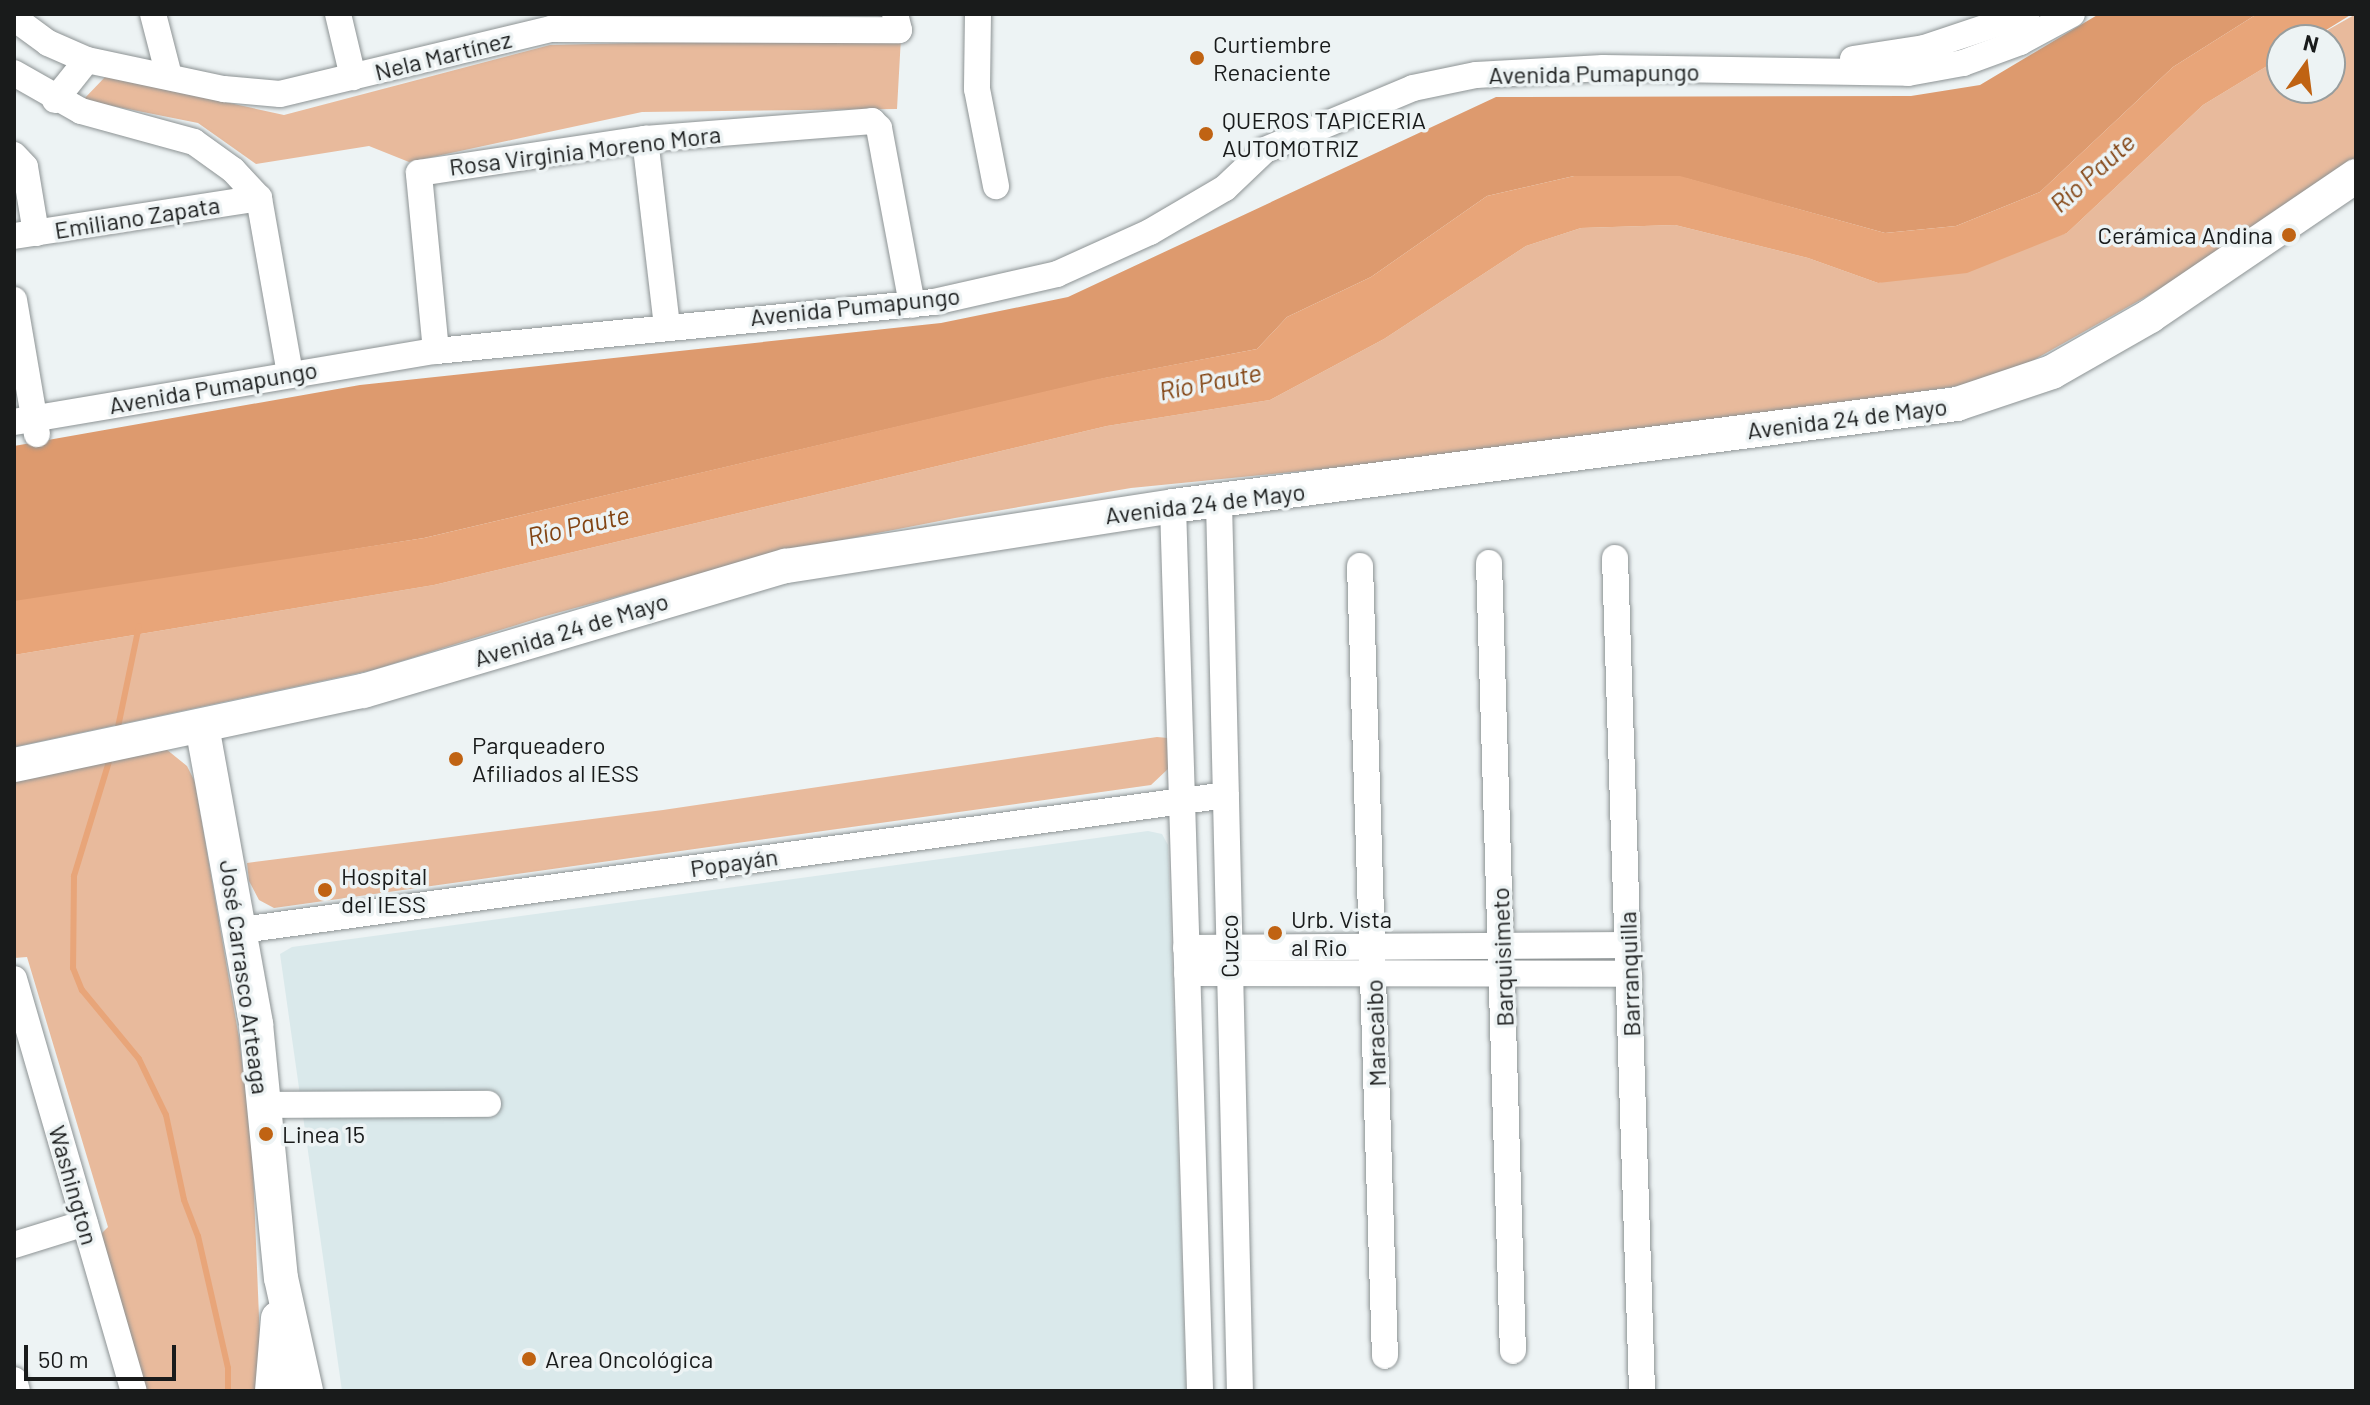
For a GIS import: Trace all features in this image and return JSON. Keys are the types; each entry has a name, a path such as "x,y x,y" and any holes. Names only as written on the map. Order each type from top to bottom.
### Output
{"main road":[{"name":"Avenida 24 de Mayo","path":"14,765 378,687 786,566 1173,506 1957,404 2002,393 2052,372 2150,316 2356,176"},
{"name":"José Carrasco Arteaga","path":"202,726 242,930 281,1278 306,1391"},
{"name":"José Carrasco Arteaga","path":"272,1391 281,1278"}],"street":[{"path":"153,14 169,76"},
{"path":"338,14 353,77"},
{"path":"978,14 977,89 996,186"},
{"path":"1603,68 1868,58 1974,35 2026,14"},
{"name":"Avenida Pumapungo","path":"29,425 290,373 436,351 667,325 912,305 1057,274 1150,232 1225,188 1265,150 1413,88 1476,75 1603,68 1908,73 1963,63 2020,42 2072,14"},
{"name":"Nela Martínez","path":"14,18 48,43 87,60 280,94 353,77 549,22 897,22"},
{"path":"55,100 87,60"},
{"path":"14,73 55,100 194,142 222,159 259,198 290,373"},
{"name":"Rosa Virginia Moreno Mora","path":"436,351 419,173 645,139 859,120 879,128 912,305"},
{"path":"645,139 667,325"},
{"path":"14,155 25,167 25,235"},
{"name":"Emiliano Zapata","path":"25,235 259,198"},
{"path":"14,300 29,425"},
{"name":"Cuzco","path":"1219,502 1240,1391"},
{"name":"Cuzco","path":"1173,506 1200,1391"},
{"name":"Barranquilla","path":"1615,558 1642,1390"},
{"name":"Barquisimeto","path":"1489,563 1513,1351"},
{"name":"Maracaibo","path":"1360,566 1385,1356"},
{"name":"Popayán","path":"242,930 1226,795"},
{"path":"1372,960 1502,946 1628,945"},
{"path":"1187,960 1372,960 1502,973 1629,974"},
{"name":"Washington","path":"14,979 134,1391"},
{"path":"264,1105 488,1104"},
{"path":"14,1245 85,1223"},
{"path":"14,1380 17,1391"}],"shaded area":[{"path":"2099,14 2257,14 2173,67 2040,192 1956,226 1885,233 1685,178 1574,176 1487,196 1371,277 1287,317 1257,349 1105,378 424,538 14,603 14,446 360,385 941,323 1068,297 1496,97 1911,96 1980,85"},
{"path":"2356,14 2356,159 2174,281 1998,380 1562,445 1131,488 955,518 785,551 542,617 373,670 14,747 14,655 434,585 1107,426 1270,400 1384,339 1526,246 1581,228 1675,225 1808,258 1878,283 2067,233 2203,105 2266,67 2266,104 2346,104 2346,24 2338,24"},
{"path":"901,37 897,109 642,112 409,162 369,146 256,164 198,123 83,100 106,76 284,115 550,45"},
{"path":"1157,737 1168,738 1169,768 1151,785 274,908 259,900 249,881 247,863 663,810"},
{"path":"166,749 187,766 195,782 239,1038 252,1145 262,1391 145,1391 100,1235 108,1227 27,957 14,958 14,769"},
{"path":"1148,831 1162,834 1168,845 1186,1391 342,1391 280,954 292,947"}],"water":[{"name":"Río Paute","path":"2257,14 2352,14 2336,24 2266,24 2266,67 2203,105 2067,233 1967,273 1878,283 1808,258 1675,225 1581,228 1526,246 1384,339 1270,400 1107,426 434,585 14,655 14,601 424,538 1098,379 1257,349 1287,317 1371,277 1487,196 1574,176 1680,176 1885,233 1956,226 2040,192 2173,67"}],"waterway":[{"path":"117,732 139,626"},
{"path":"111,755 74,876 73,968 82,990 139,1059 166,1115 184,1200 198,1236 228,1368 228,1391"}],"place":[{"name":"Curtiembre Renaciente","path":"1197,58"},
{"name":"QUEROS TAPICERIA AUTOMOTRIZ","path":"1206,134"},
{"name":"Cerámica Andina","path":"2289,235"},
{"name":"Parqueadero Afiliados al IESS","path":"456,759"},
{"name":"Hospital del IESS","path":"325,890"},
{"name":"Urb. Vista al Rio","path":"1275,933"},
{"name":"Linea 15","path":"266,1134"},
{"name":"Area Oncológica","path":"529,1359"}]}
